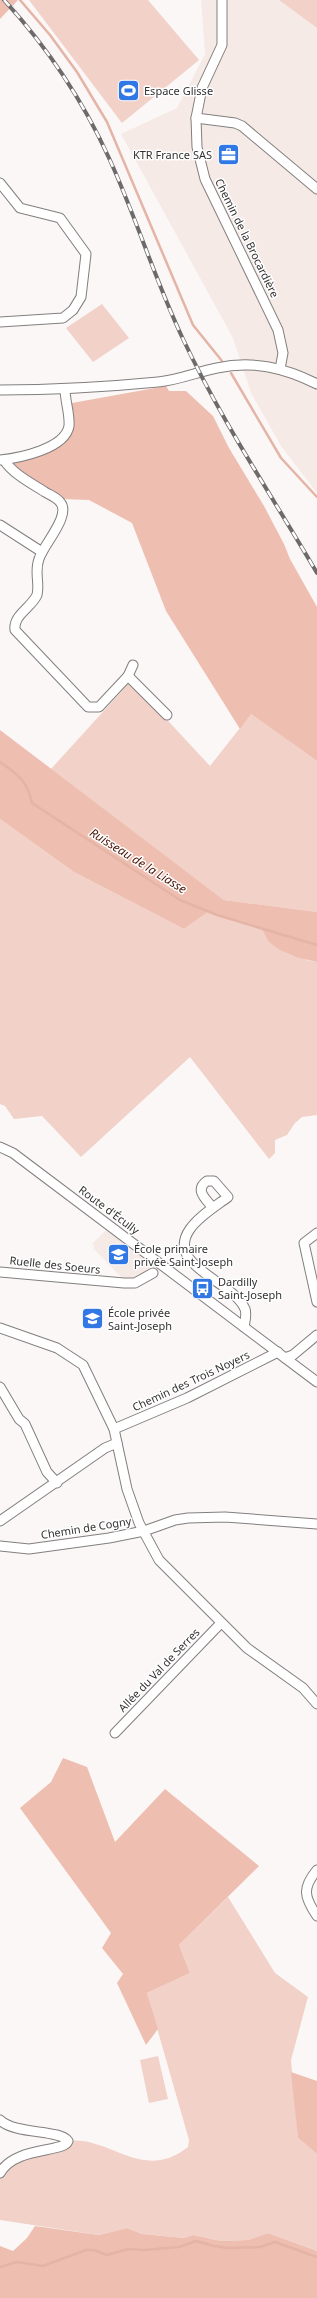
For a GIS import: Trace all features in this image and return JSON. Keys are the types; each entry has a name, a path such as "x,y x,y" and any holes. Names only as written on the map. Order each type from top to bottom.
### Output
{"street":[{"name":"Chemin de la Brocardière","path":"222,0 222,45 202,88 196,118 199,163 205,179 278,330 282,348 280,369"},
{"path":"196,118 235,123 242,126 317,189"},
{"path":"0,183 20,208 60,218 86,254 81,297 73,310 63,318 0,322"},
{"path":"0,390 65,389 167,381 233,365 264,365 280,369 317,384"},
{"path":"2,460 39,451 62,439 69,426 65,389"},
{"path":"2,460 22,477 56,499 62,505 60,522 42,552 35,573 37,595 14,625 18,636 88,707 99,707 128,676 133,665"},
{"path":"0,538 3,527 42,552"},
{"path":"128,676 167,715"},
{"path":"0,1142 13,1153"},
{"name":"Route d'Écully","path":"0,1146 13,1153 317,1382"},
{"path":"213,1208 191,1227 184,1244 184,1249 188,1258 197,1267 232,1292 242,1302 246,1310 244,1327"},
{"path":"317,1232 304,1243 317,1302"},
{"name":"Ruelle des Soeurs","path":"0,1272 46,1277 135,1283 153,1273"},
{"path":"0,1328 57,1348 83,1365 114,1429 127,1489 144,1531 159,1560 247,1648 303,1688 317,1704"},
{"name":"Chemin des Trois Noyers","path":"114,1429 282,1355 293,1355 317,1335"},
{"path":"0,1387 20,1419 25,1424 47,1472 57,1483"},
{"path":"0,1521 57,1483 105,1448 117,1443"},
{"name":"Chemin de Cogny","path":"0,1546 29,1549 109,1538 144,1531 175,1520 203,1517 317,1524"},
{"name":"Allée du Val de Serres","path":"115,1733 221,1623"},
{"path":"317,1870 310,1879 306,1892 309,1904 317,1916"},
{"path":"0,2120 13,2128 60,2136 68,2142 62,2148 29,2152 16,2157 0,2173"}],"shaded area":[{"path":"0,0 18,0 0,19"},
{"name":"Espace Glisse","path":"29,0 148,0 199,60 122,123"},
{"path":"201,0 279,0 317,28 317,493 281,446 251,393 233,338 121,134 177,108 205,54"},
{"path":"279,0 317,0 317,28"},
{"path":"102,304 129,338 93,362 66,328"},
{"path":"166,386 169,391 186,391 213,416 229,448 264,506 284,544 290,559 317,607 317,761 251,714 240,729 166,611 132,523 89,500 61,499 24,476 9,463 54,448 73,424 72,403"},
{"path":"131,681 210,766 251,714 317,761 317,912 224,900 51,769"},
{"path":"0,730 224,900 317,912 317,962 299,958 280,950 269,942 262,929 208,912 184,929 74,872 0,819"},
{"path":"0,819 74,872 184,929 208,912 262,929 306,960 317,962 317,1115 302,1117 295,1123 287,1135 275,1140 275,1153 269,1159 190,1057 81,1157 42,1116 14,1119 5,1106 0,1104"},
{"name":"École primaire privée Saint-Joseph","path":"106,1230 153,1265 139,1277 125,1281 93,1248 95,1246 92,1244"},
{"path":"63,1758 87,1767 115,1842 165,1789 259,1866 179,1945 190,1973 147,1993 158,2029 146,2045 117,1983 123,1974 102,1948 111,1933 20,1808 51,1782"},
{"path":"228,1897 275,1973 308,1997 291,2060 298,2138 317,2154 317,2251 268,2233 248,2240 221,2241 193,2235 186,2238 142,2234 127,2228 99,2235 0,2220 0,2173 5,2166 68,2141 84,2141 141,2160 156,2161 171,2157 188,2147 189,2140 147,1993 190,1973 179,1945"},
{"path":"158,2056 168,2099 149,2103 140,2060"},
{"path":"291,2072 317,2081 317,2154 298,2138"},
{"path":"35,2226 99,2235 127,2228 142,2234 185,2238 193,2235 221,2241 248,2240 268,2233 317,2251 317,2298 0,2298 0,2246 13,2251 27,2238"}],"waterway":[{"path":"20,0 50,35 77,72 107,122 193,325 222,361"},
{"path":"231,373 281,458 317,497"},
{"name":"Ruisseau de la Liasse","path":"0,762 21,779 30,795 32,803 180,900 217,915 317,945"},
{"path":"0,2267 17,2262 43,2266 86,2250 94,2250 107,2255 128,2249 144,2250 179,2247 196,2241 228,2248 260,2247 275,2242 317,2257"}],"railway":[{"path":"4,0 35,36 63,75 88,116 119,180 163,294 198,369 247,458 317,573"}],"place":[{"name":"Espace Glisse","path":"129,91"},
{"name":"KTR France SAS","path":"228,155"},
{"name":"École primaire privée Saint-Joseph","path":"119,1255"},
{"name":"Dardilly Saint-Joseph","path":"203,1288"},
{"name":"École privée Saint-Joseph","path":"92,1319"}]}
